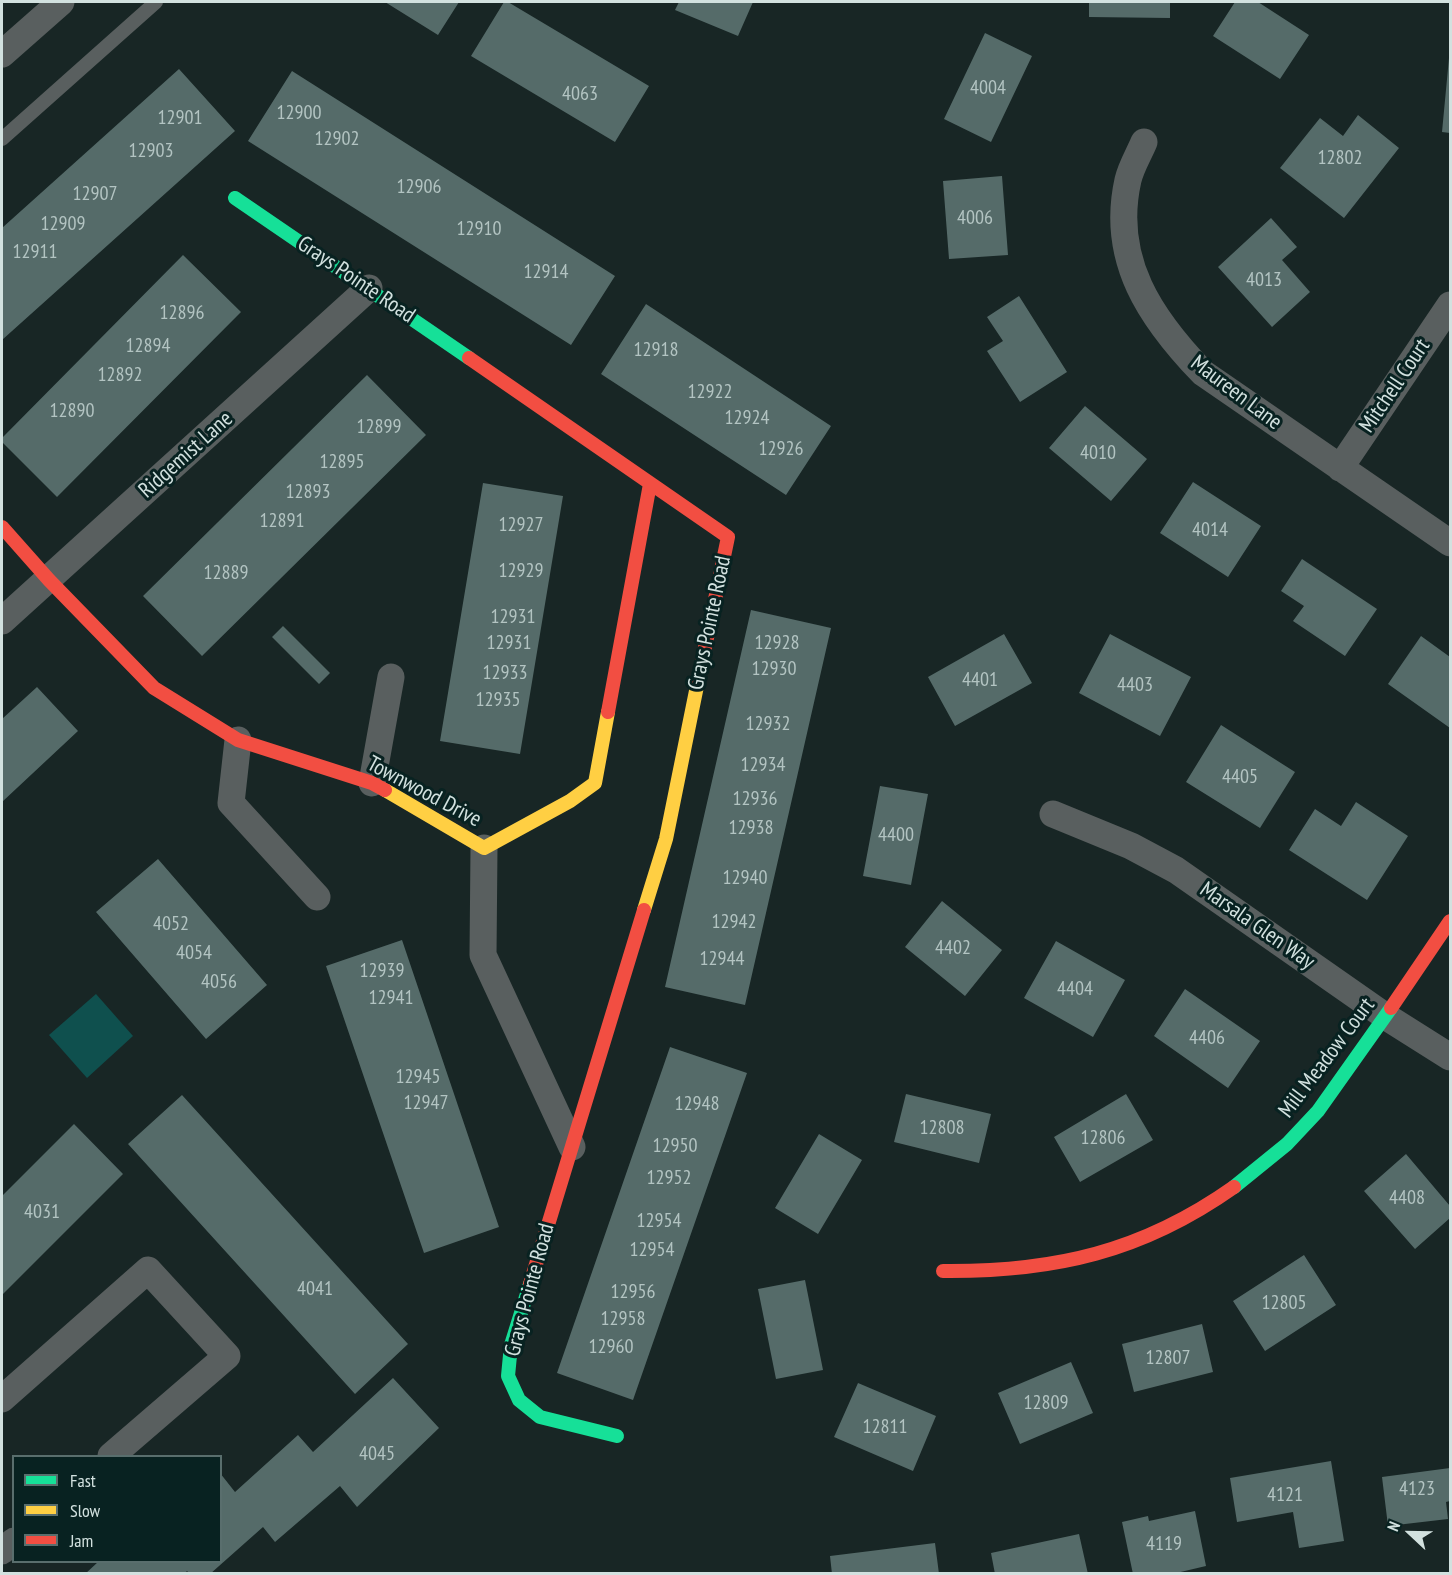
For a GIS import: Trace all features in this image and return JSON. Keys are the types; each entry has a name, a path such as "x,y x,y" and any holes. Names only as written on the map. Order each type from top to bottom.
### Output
{"street":[{"path":"2,54 61,2"},
{"name":"Maureen Lane","path":"1144,142 1128,179 1124,214 1127,251 1137,283 1173,342 1203,374 1450,543"},
{"name":"Grays Pointe Road","path":"235,198 728,537 666,839 511,1345 508,1376 519,1400 540,1417 617,1436"},
{"name":"Ridgemist Lane","path":"2,621 369,288"},
{"name":"Mitchell Court","path":"1340,468 1450,305"},
{"name":"Townwood Drive","path":"2,527 49,580 154,688 238,741 372,783 484,848 570,801 595,783 650,484"},
{"path":"372,783 392,677"},
{"path":"238,741 231,803 317,897"},
{"name":"Marsala Glen Way","path":"1053,813 1131,846 1176,870 1385,1016 1450,1057"},
{"path":"484,848 483,955 572,1147"},
{"name":"Mill Meadow Court","path":"943,1271 998,1271 1051,1264 1108,1251 1162,1230 1214,1202 1281,1151 1319,1110 1450,921"},
{"path":"2,1399 148,1270 227,1356 112,1455"}],"lane":[{"path":"2,139 156,2"}],"shaded area":[{"path":"96,994 133,1036 87,1078 49,1035"}],"building":[{"path":"385,2 459,2 438,35"},
{"path":"504,2 508,2 649,86 615,142 471,56"},
{"path":"679,2 753,2 738,36 675,10"},
{"path":"1089,2 1170,2 1170,18 1089,17"},
{"path":"1235,2 1258,2 1309,35 1280,79 1213,36"},
{"path":"985,33 1032,56 991,142 944,119"},
{"path":"1450,58 1450,133 1442,132"},
{"path":"179,69 235,131 2,340 2,228"},
{"path":"292,71 615,276 571,345 248,141"},
{"path":"1358,115 1399,148 1344,218 1280,168 1320,118 1343,136"},
{"path":"1002,176 1008,255 949,259 943,181"},
{"path":"1271,218 1297,247 1282,260 1310,292 1272,327 1218,267"},
{"path":"183,255 241,312 57,497 2,442 2,438"},
{"path":"1019,296 1067,372 1020,402 987,351 1003,341 987,317"},
{"path":"646,304 831,426 786,495 601,374"},
{"path":"367,375 426,435 202,656 143,596"},
{"path":"1085,406 1147,459 1111,501 1049,448"},
{"path":"1193,482 1261,526 1228,577 1160,533"},
{"path":"483,483 563,496 520,754 440,741"},
{"path":"1302,559 1377,609 1345,656 1293,621 1304,606 1281,591"},
{"path":"751,610 831,628 745,1005 665,987"},
{"path":"283,626 330,673 319,684 272,637"},
{"path":"1004,634 1032,683 955,726 928,677"},
{"path":"1110,634 1191,677 1160,736 1079,693"},
{"path":"1421,636 1450,657 1450,728 1388,684"},
{"path":"37,687 78,731 2,802 2,719"},
{"path":"1221,725 1295,772 1260,828 1186,782"},
{"path":"880,786 928,794 911,885 863,876"},
{"path":"1356,802 1408,836 1367,900 1289,850 1315,809 1341,826"},
{"path":"158,859 267,985 206,1039 96,912"},
{"path":"942,901 1002,950 965,996 905,947"},
{"path":"402,940 499,1227 424,1253 326,966"},
{"path":"1056,941 1125,980 1093,1037 1024,998"},
{"path":"1185,989 1260,1041 1228,1088 1154,1036"},
{"path":"670,1047 747,1073 633,1400 557,1373"},
{"path":"906,1094 991,1114 979,1163 894,1142"},
{"path":"1126,1094 1153,1140 1080,1182 1054,1137"},
{"path":"182,1095 408,1344 355,1394 128,1144"},
{"path":"74,1124 123,1174 2,1295 2,1196"},
{"path":"819,1134 862,1160 818,1234 775,1208"},
{"path":"1406,1154 1450,1206 1450,1218 1415,1249 1364,1191"},
{"path":"1304,1255 1336,1305 1265,1351 1233,1301"},
{"path":"805,1280 823,1370 776,1379 758,1289"},
{"path":"1202,1324 1213,1372 1134,1392 1122,1344"},
{"path":"1071,1362 1093,1413 1020,1444 998,1393"},
{"path":"393,1378 439,1428 357,1507 340,1486 275,1542 263,1527 210,1574 190,1574 187,1571 184,1574 85,1574 97,1563 222,1563 222,1476 235,1492 298,1435 313,1452"},
{"path":"858,1383 936,1416 913,1471 834,1437"},
{"path":"1331,1461 1344,1541 1299,1548 1293,1512 1237,1522 1230,1478"},
{"path":"1450,1468 1450,1501 1446,1502 1448,1519 1388,1526 1382,1477"},
{"path":"1195,1511 1206,1566 1172,1574 1133,1574 1122,1522 1148,1516 1149,1521"},
{"path":"1079,1534 1088,1574 995,1574 991,1553"},
{"path":"935,1543 939,1574 832,1574 830,1556"}],"traffic: fast":[{"path":"235,198 469,358"},
{"path":"1234,1187 1287,1144 1318,1111 1391,1008"},
{"path":"530,1284 511,1345 508,1376 519,1400 540,1417 617,1436"}],"traffic: slow":[{"path":"644,910 666,839 698,681"},
{"path":"385,790 484,848 570,801 595,783 608,712"}],"traffic: jam":[{"path":"469,358 728,537 698,681"},
{"path":"608,712 650,484"},
{"path":"2,527 49,580 154,688 238,740 372,783 385,790"},
{"path":"530,1284 644,910"},
{"path":"1391,1008 1450,921"},
{"path":"943,1271 1022,1267 1096,1254 1165,1228 1234,1187"}]}
